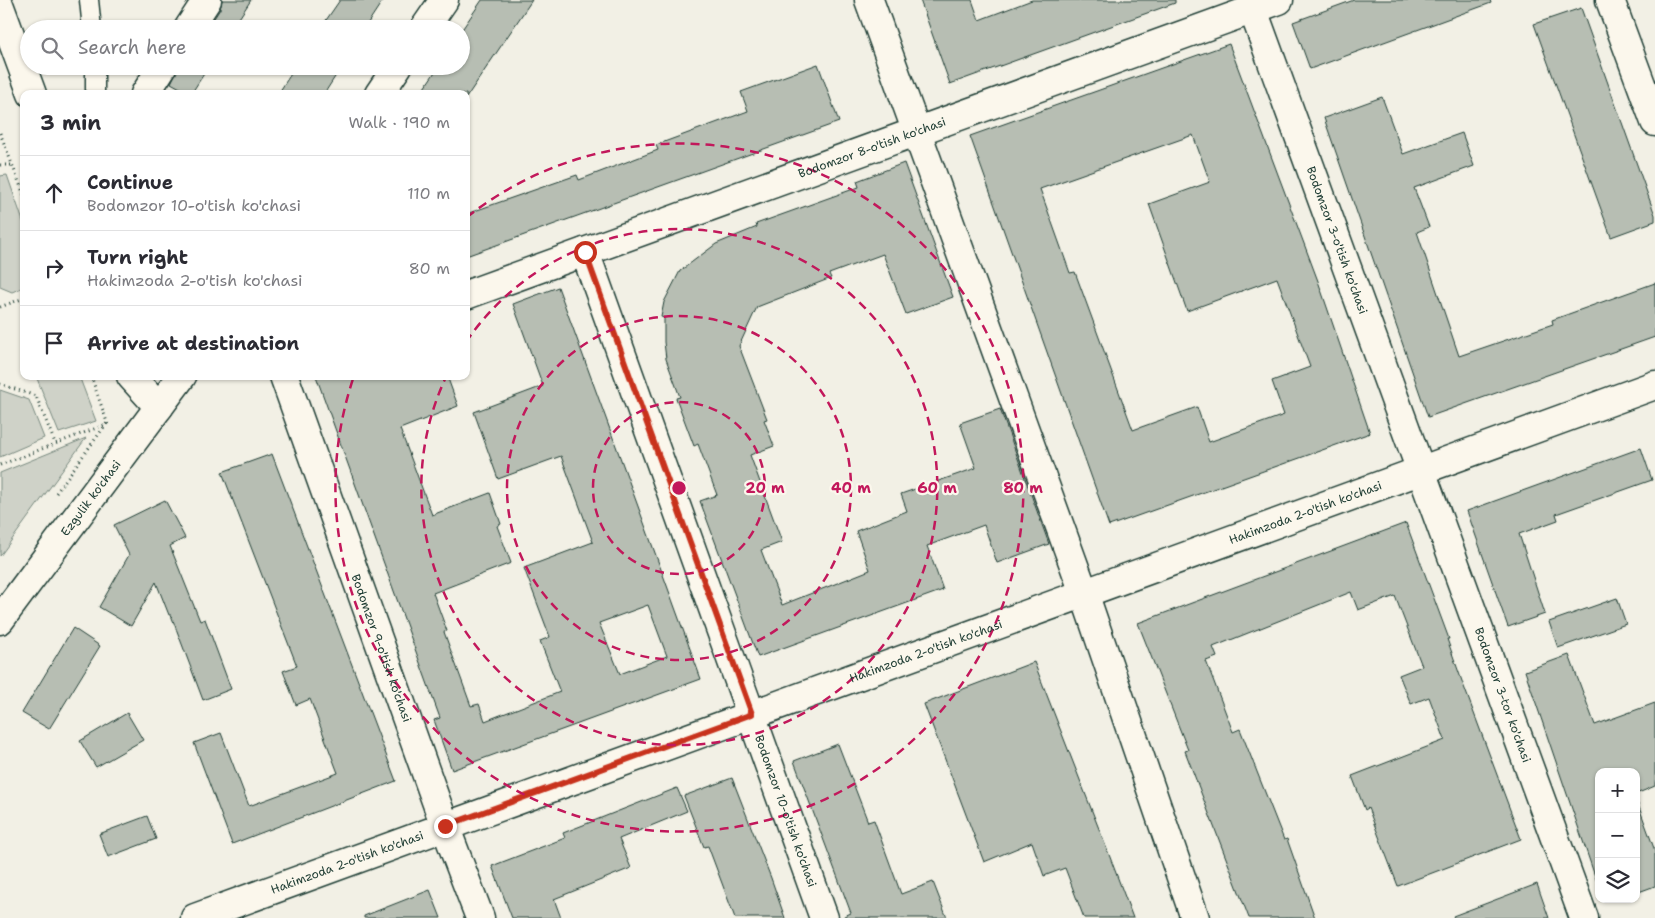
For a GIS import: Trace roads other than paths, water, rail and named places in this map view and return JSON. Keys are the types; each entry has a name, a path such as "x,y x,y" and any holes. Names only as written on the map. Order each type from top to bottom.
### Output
{"street":[{"path":"194,20 207,0"},
{"path":"430,20 444,0"},
{"path":"869,0 1084,593 1195,918"},
{"name":"Bodomzor 8-o'tish ko'chasi","path":"470,294 1279,0"},
{"path":"1610,0 1655,122"},
{"path":"0,7 20,61"},
{"name":"Bodomzor 3-o'tish ko'chasi","path":"1253,10 1421,470"},
{"path":"25,75 31,90"},
{"path":"148,90 157,75"},
{"path":"382,90 392,75"},
{"name":"Bodomzor 10-o'tish ko'chasi","path":"585,252 824,918"},
{"path":"135,380 159,407"},
{"name":"Ezgulik ko'chasi","path":"0,620 179,380"},
{"name":"Bodomzor 9-o'tish ko'chasi","path":"285,380 445,826 480,918"},
{"name":"Hakimzoda 2-o'tish ko'chasi","path":"195,918 1655,385"},
{"name":"Bodomzor 3-tor ko'chasi","path":"1421,470 1584,918"}],"lane":[{"path":"89,0 91,20"},
{"path":"95,75 95,90"}]}
